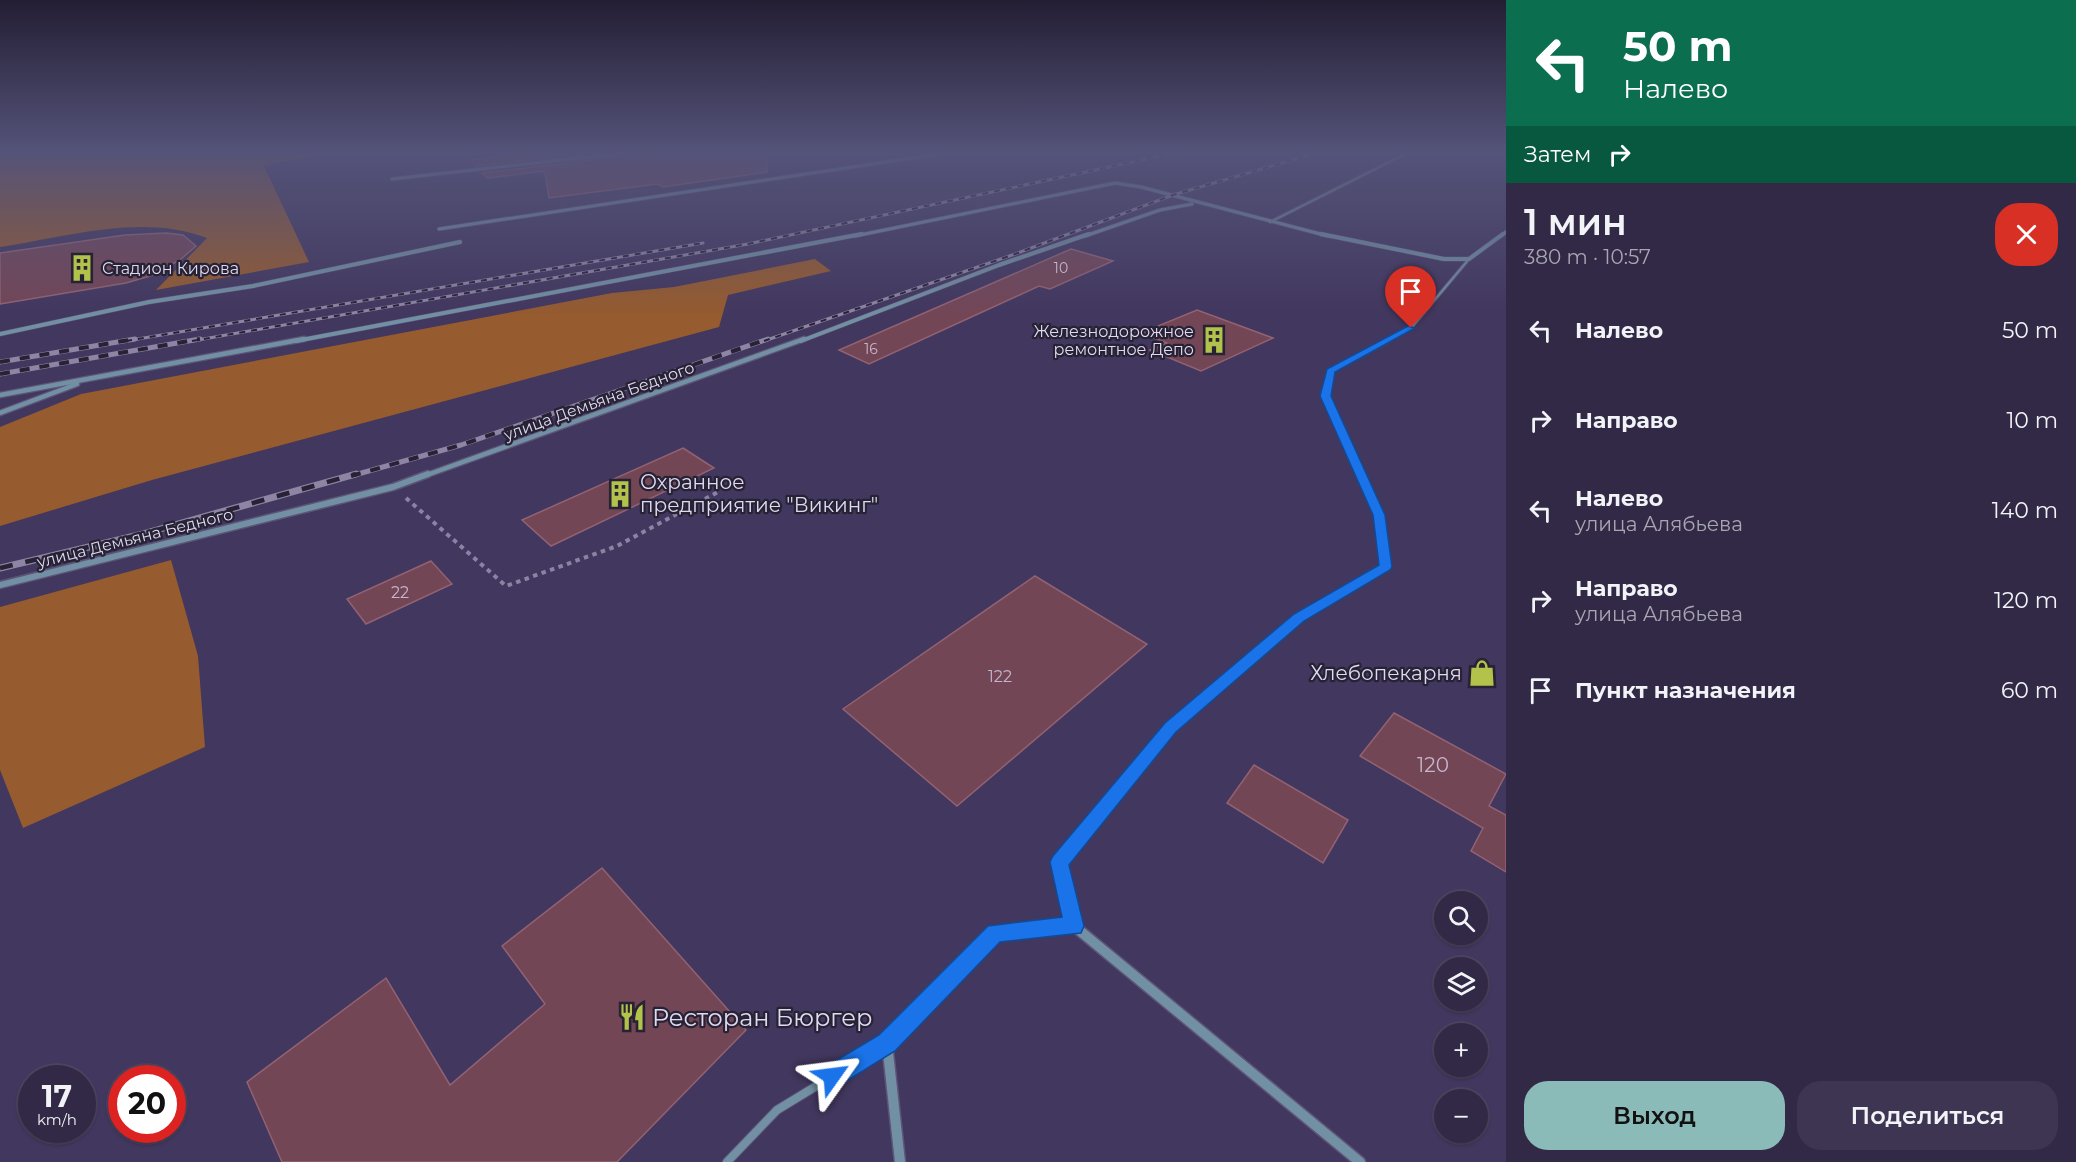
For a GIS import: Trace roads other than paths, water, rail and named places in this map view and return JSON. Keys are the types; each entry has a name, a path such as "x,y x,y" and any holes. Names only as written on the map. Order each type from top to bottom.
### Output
{"street":[{"path":"439,229 584,207"},
{"path":"0,395 729,261 995,207"},
{"name":"улица Демьяна Бедного","path":"0,585 393,487 763,356 999,265 1174,207"},
{"path":"1211,207 1415,255 1469,259 1506,232"},
{"path":"0,334 149,302 253,286 460,242"},
{"path":"0,413 91,378"},
{"path":"1360,1162 1074,926 1059,862 1171,728 1299,618 1386,567"},
{"path":"900,1162 887,1043 995,933 1074,926"}],"lane":[{"path":"1269,222 1299,207"},
{"path":"1386,567 1379,515 1326,396 1331,371 1411,328 1469,259"},
{"path":"727,1162 777,1110 887,1043"}],"railway":[{"path":"192,341 748,244 921,207"},
{"path":"764,341 1015,254 1140,207"},
{"path":"126,341 703,243"},
{"path":"0,362 135,339"},
{"path":"0,374 200,339"},
{"path":"351,476 461,445 768,339"},
{"path":"0,568 139,535 356,474"}],"place":[{"name":"Стадион Кирова","path":"82,268"},
{"name":"Железнодорожное ремонтное Депо","path":"1214,340"},
{"name":"Охранное предприятие \"Викинг\"","path":"620,494"},
{"name":"Хлебопекарня","path":"1482,673"},
{"name":"Ресторан Бюргер","path":"632,1017"}]}
